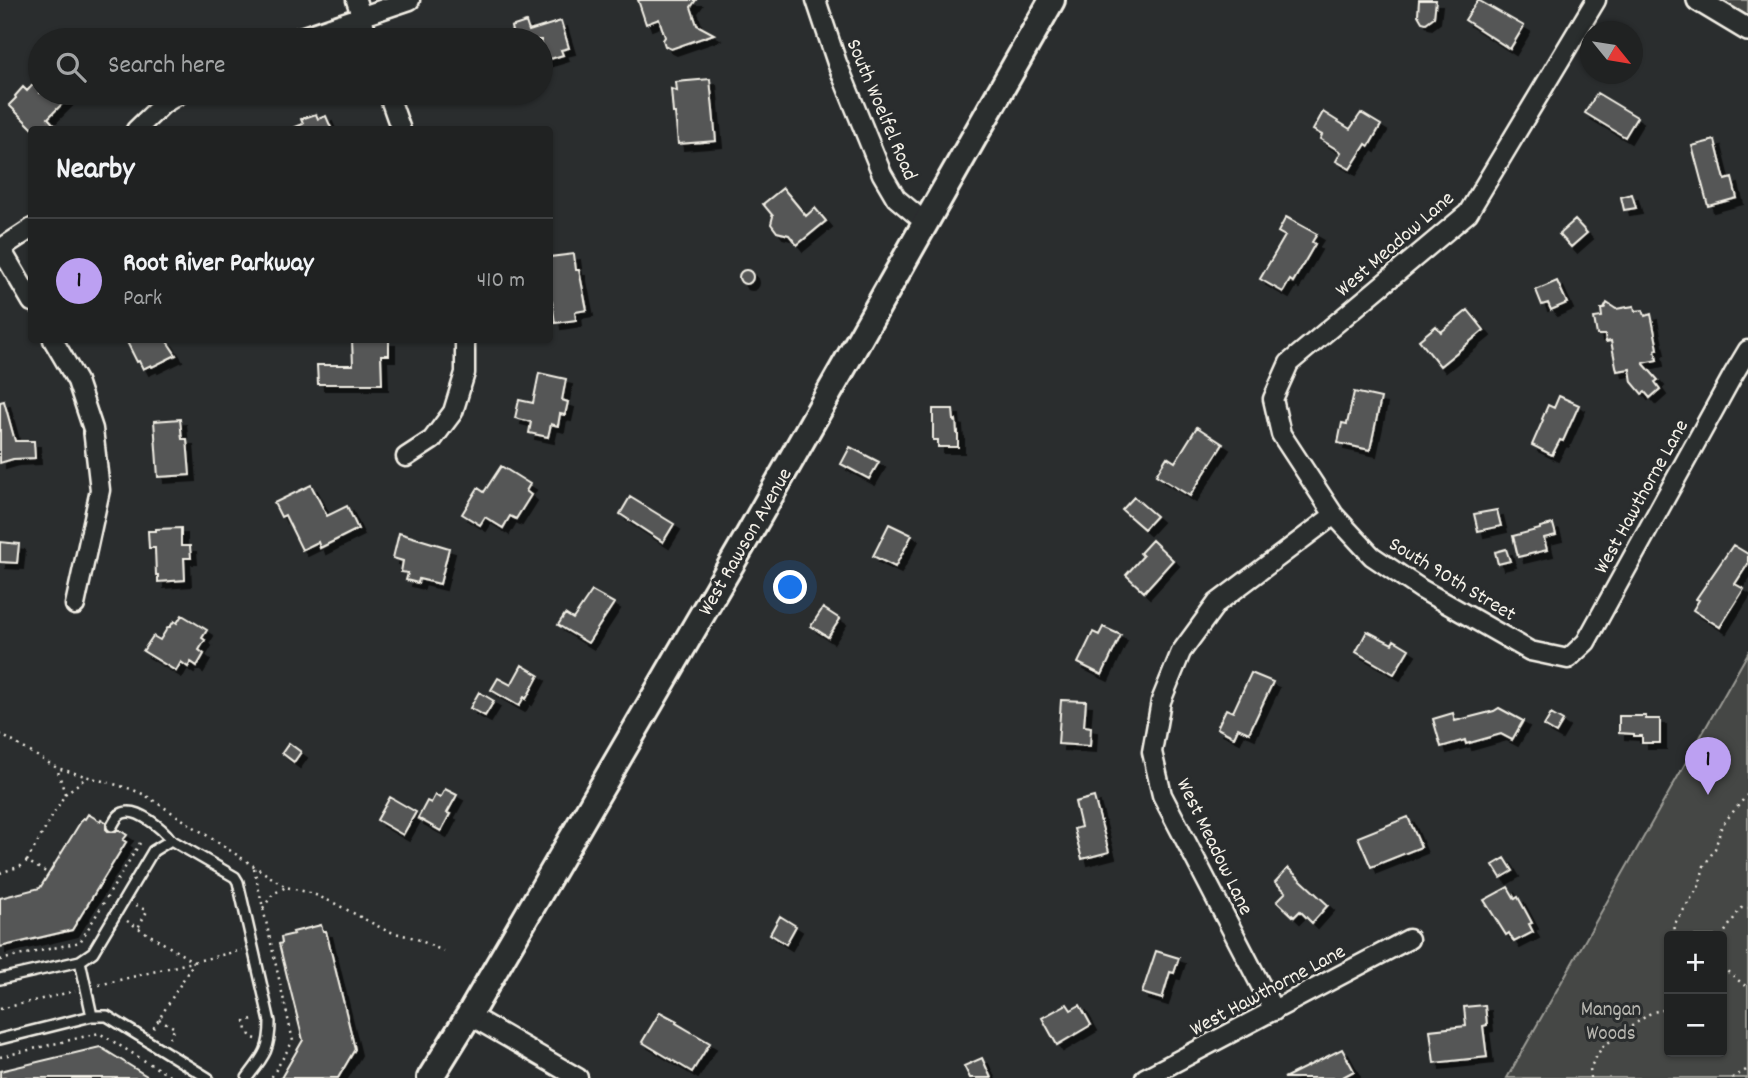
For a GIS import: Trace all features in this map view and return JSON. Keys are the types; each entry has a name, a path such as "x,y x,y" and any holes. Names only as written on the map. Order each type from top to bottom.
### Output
{"main road":[{"name":"West Rawson Avenue","path":"430,1078 739,551 1052,0"}],"street":[{"path":"317,28 358,8 410,0"},
{"name":"South Woelfel Road","path":"816,0 837,63 882,174 896,198 926,223"},
{"name":"West Meadow Lane","path":"1273,399 1289,363 1468,213 1596,0"},
{"path":"1698,0 1748,30"},
{"path":"358,8 365,28"},
{"path":"140,126 162,105"},
{"path":"392,105 400,126"},
{"path":"28,231 1,249 28,295"},
{"path":"55,343 77,382 93,429 100,490 75,605"},
{"path":"406,457 432,440 453,412 464,373 465,343"},
{"name":"West Hawthorne Lane","path":"1568,659 1586,642 1748,351"},
{"name":"South 90th Street","path":"1273,399 1281,434 1334,515 1372,556 1421,590 1530,651 1568,659"},
{"name":"West Meadow Lane","path":"1274,1011 1161,795 1152,752 1161,701 1181,652 1217,603 1334,515"},
{"name":"West Hawthorne Lane","path":"1146,1078 1409,939"},
{"path":"468,1015 578,1078"}],"lane":[{"path":"112,826 125,811 134,812 164,830 171,840 235,877 238,882 270,1022 270,1041 264,1057 247,1078"},
{"path":"0,979 80,961 93,952 153,851 171,840"},
{"path":"80,961 92,1016"},
{"path":"0,1039 92,1016 107,1016 208,1078"}],"path":[{"path":"0,734 57,768 145,795 286,887 311,893 387,931 415,938 443,951"},
{"path":"57,768 65,794"},
{"path":"0,873 27,861 65,794 88,776"},
{"path":"1675,931 1674,925 1699,886 1704,866 1715,849 1721,825 1748,794"},
{"path":"0,960 80,942 139,843"},
{"path":"27,861 49,874"},
{"path":"254,866 293,1041 271,1078"},
{"path":"263,908 273,894 286,887"},
{"path":"1725,931 1741,908 1748,908"},
{"path":"138,928 147,911"},
{"path":"124,919 194,962"},
{"path":"265,944 271,942"},
{"path":"96,986 246,949"},
{"path":"151,1033 194,962"},
{"path":"1727,971 1748,986"},
{"path":"0,1009 77,991"},
{"path":"1591,1078 1590,1068 1602,1047 1653,1012 1664,1010"},
{"path":"159,1019 175,1028"},
{"path":"245,1021 251,1037 259,1040"},
{"path":"0,1057 99,1033 173,1078"},
{"path":"282,1044 290,1047"},
{"path":"1732,1078 1748,1069"}],"green space":[{"path":"1722,0 1748,0 1748,16"},
{"name":"Mangan Woods","path":"1748,653 1748,1078 1507,1078"}],"building":[{"path":"638,0 696,0 691,7 697,25 714,34 671,49 665,46 659,19 646,24"},
{"path":"1419,0 1436,0 1434,17 1426,23 1422,22 1418,15"},
{"path":"1478,0 1524,26 1510,49 1465,20"},
{"path":"561,21 569,48 561,50 563,55 553,58 553,28 539,28"},
{"path":"526,22 528,28 511,28 511,27"},
{"path":"710,79 716,141 678,144 671,89 677,91 676,82"},
{"path":"23,87 27,91 28,105 61,105 48,118 55,126 30,126 9,105"},
{"path":"1597,93 1637,117 1625,137 1585,113"},
{"path":"1323,112 1350,129 1361,113 1381,125 1369,146 1366,144 1350,169 1336,161 1341,152 1320,139 1322,135 1313,130"},
{"path":"316,114 318,119 326,116 330,126 298,126 303,124 301,119"},
{"path":"1715,140 1725,180 1732,178 1737,198 1708,206 1692,146"},
{"path":"783,188 806,216 815,208 826,221 797,245 789,235 777,232 771,224 773,216 763,204"},
{"path":"1632,194 1636,208 1624,210 1621,197"},
{"path":"1286,217 1317,234 1312,242 1315,244 1293,282 1290,280 1283,292 1260,279 1285,236 1278,232"},
{"path":"1575,220 1587,233 1571,247 1559,234"},
{"path":"574,254 587,310 575,312 576,320 555,323 553,257"},
{"path":"746,270 751,272 751,282 746,284 741,282 739,277 741,272"},
{"path":"1557,281 1567,303 1551,310 1548,303 1542,305 1536,290"},
{"path":"1607,303 1616,309 1634,306 1635,311 1643,310 1645,316 1651,314 1658,349 1655,350 1657,360 1643,363 1658,380 1655,382 1660,389 1650,398 1645,392 1642,394 1632,382 1630,369 1617,371 1611,341 1606,342 1605,335 1597,335 1594,318 1602,317 1601,309 1604,309"},
{"path":"1468,310 1484,330 1440,366 1419,340 1436,326 1441,332"},
{"path":"128,343 168,343 176,355 143,369 139,361 137,362"},
{"path":"352,343 389,343 389,355 381,355 382,384 318,384 317,365 353,365"},
{"path":"539,373 566,379 562,400 568,402 565,415 560,414 558,426 551,424 548,437 529,433 531,422 515,418 519,400 533,403"},
{"path":"1354,392 1381,398 1370,450 1338,443 1342,423 1347,424"},
{"path":"1559,396 1579,405 1563,441 1560,440 1552,455 1532,445 1548,405 1554,408"},
{"path":"4,401 15,441 34,441 35,458 13,459 0,463 0,402"},
{"path":"933,409 953,409 958,447 938,447 938,440 933,440"},
{"path":"180,419 182,439 187,439 190,475 158,477 154,421"},
{"path":"1197,427 1223,444 1190,496 1156,475 1167,457 1175,462"},
{"path":"850,447 879,462 869,479 841,464"},
{"path":"501,466 530,484 526,491 531,495 516,519 510,516 503,528 485,517 480,525 462,514 478,488 484,492"},
{"path":"311,485 327,516 347,506 358,529 320,548 318,542 302,550 285,515 281,517 274,503"},
{"path":"630,497 674,524 663,542 620,514"},
{"path":"1134,497 1156,516 1144,529 1122,510"},
{"path":"1497,510 1501,526 1478,531 1474,514"},
{"path":"889,524 912,535 895,567 873,556"},
{"path":"1553,524 1556,535 1544,538 1547,550 1518,557 1513,536"},
{"path":"181,528 181,546 190,546 191,558 184,558 185,580 158,582 155,548 149,548 148,531"},
{"path":"399,533 449,548 440,584 419,579 418,583 406,580 408,573 401,572 403,561 393,558"},
{"path":"1152,540 1173,560 1144,592 1126,575 1143,556 1140,553"},
{"path":"0,542 19,544 17,563 0,562"},
{"path":"1733,545 1748,554 1748,564 1735,584 1744,589 1720,627 1693,610 1699,600 1696,599"},
{"path":"1506,549 1510,561 1498,564 1495,552"},
{"path":"592,591 614,603 588,643 558,625 565,614 573,619"},
{"path":"823,608 840,619 828,637 811,626"},
{"path":"182,615 207,630 199,650 204,654 197,666 191,662 188,667 181,662 176,671 143,651 153,636 160,640 168,627 174,621 177,623"},
{"path":"1103,627 1121,635 1102,675 1078,663 1093,632 1099,635"},
{"path":"1367,631 1392,644 1394,640 1409,649 1394,674 1356,652"},
{"path":"522,665 539,675 519,706 491,690 498,678 511,685"},
{"path":"1251,673 1273,682 1249,733 1238,728 1234,737 1217,728 1226,709 1233,712"},
{"path":"479,692 494,701 485,716 470,708"},
{"path":"1061,700 1086,701 1084,726 1091,727 1090,746 1058,744"},
{"path":"1499,708 1523,721 1512,740 1501,734 1466,744 1465,740 1441,747 1433,719 1453,713 1455,721"},
{"path":"1551,714 1563,721 1556,733 1544,726"},
{"path":"1619,716 1660,719 1660,743 1642,743 1642,736 1619,733"},
{"path":"289,743 301,752 294,762 282,753"},
{"path":"445,789 457,795 441,831 418,818 427,801 431,803 435,795 440,798"},
{"path":"390,797 416,812 403,835 377,820"},
{"path":"1094,797 1109,852 1082,859 1074,829 1081,827 1075,802"},
{"path":"88,814 106,822 109,832 118,829 127,835 123,840 126,842 72,930 0,947 0,898 40,888"},
{"path":"1408,817 1421,847 1371,867 1358,837"},
{"path":"1505,858 1513,871 1501,878 1493,865"},
{"path":"1288,868 1328,905 1312,923 1300,911 1294,917 1277,901 1286,892 1275,882"},
{"path":"1508,887 1515,899 1518,897 1532,923 1529,924 1533,932 1514,942 1509,933 1506,935 1484,900"},
{"path":"780,916 796,926 786,944 770,934"},
{"path":"321,925 323,931 326,931 355,1049 338,1078 281,1078 303,1040 279,944 282,943 281,937"},
{"path":"1156,951 1179,958 1174,973 1170,972 1162,999 1142,993"},
{"path":"1067,1004 1071,1010 1080,1005 1091,1025 1057,1045 1042,1018"},
{"path":"1485,1005 1487,1025 1483,1026 1487,1057 1434,1063 1430,1030 1466,1026 1464,1007"},
{"path":"660,1012 710,1043 692,1072 642,1042"},
{"path":"100,1047 150,1078 0,1078 0,1071"},
{"path":"1342,1049 1354,1071 1341,1078 1284,1078"},
{"path":"982,1058 991,1078 970,1078 964,1066"}],"place":[{"name":"Root River Parkway","path":"1708,795"}]}
